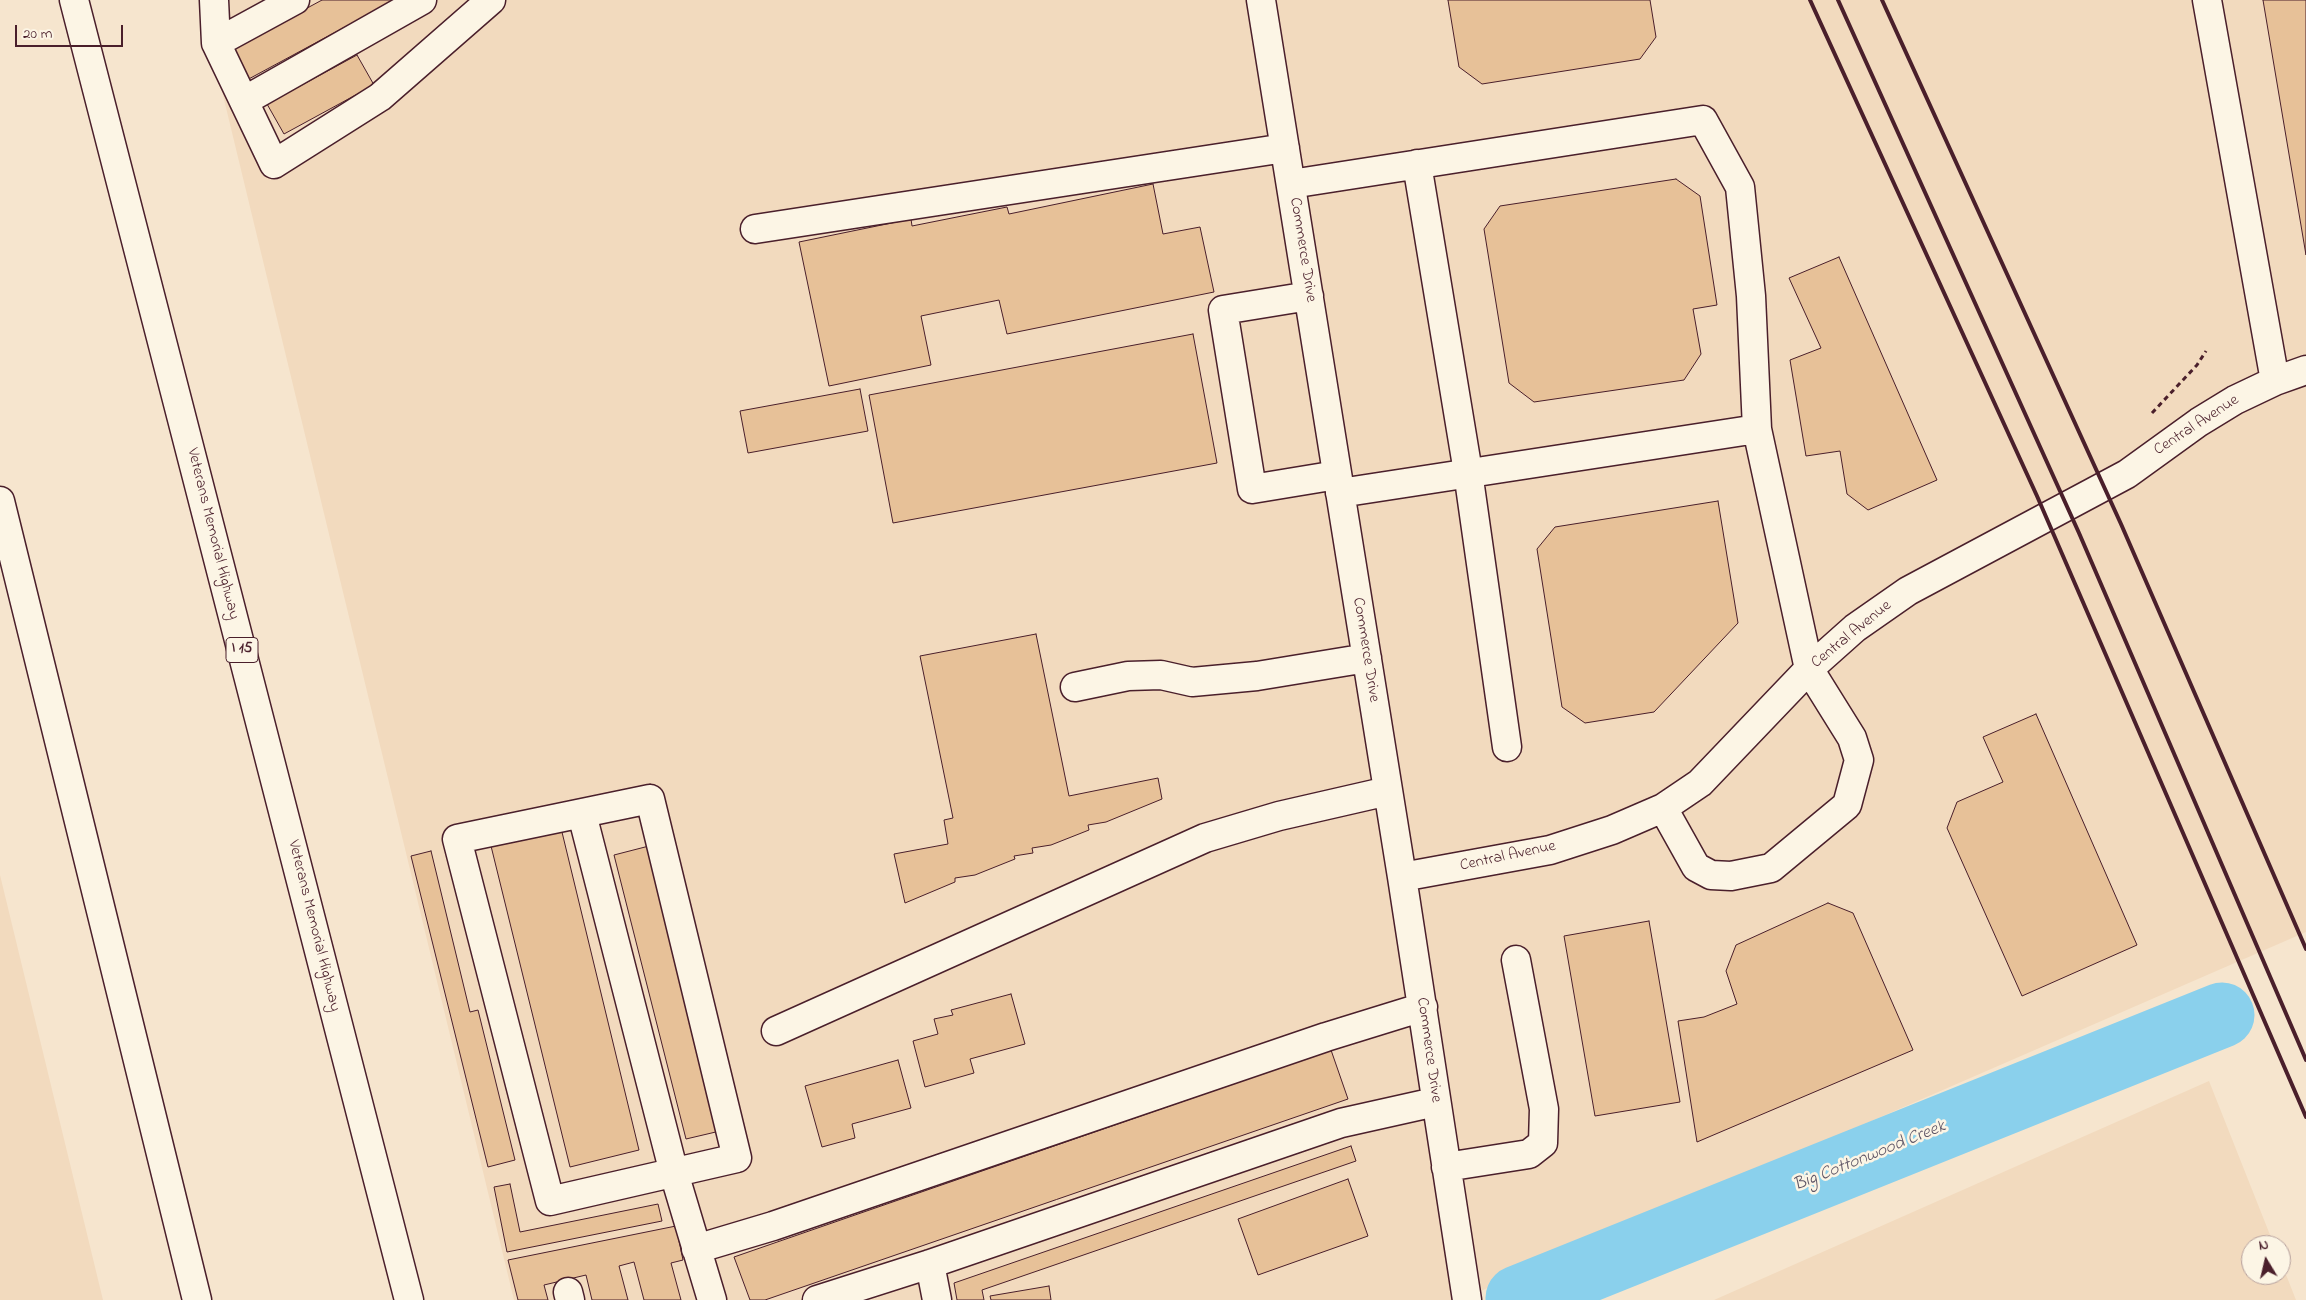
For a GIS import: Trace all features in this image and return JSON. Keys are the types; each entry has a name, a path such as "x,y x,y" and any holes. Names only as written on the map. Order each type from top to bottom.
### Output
{"main road":[{"name":"Veterans Memorial Highway","path":"74,0 409,1300"},
{"path":"214,0 216,43 274,164 380,96 491,0"},
{"path":"216,43 294,0"},
{"path":"244,101 422,0"},
{"name":"Commerce Drive","path":"1261,0 1423,1007 1435,1102 1467,1300"},
{"path":"2207,0 2275,381"},
{"path":"1291,184 1703,120 1740,187 1751,296 1757,429 1809,669 1852,738 1859,760 1847,804 1771,868 1731,876 1711,875 1696,867 1663,808"},
{"path":"755,228 1285,148"},
{"path":"1417,164 1468,472 1507,747"},
{"path":"1309,296 1223,310 1252,489 1338,484 1468,472 1757,429"},
{"name":"Central Avenue","path":"1402,877 1550,850 1612,830 1663,808 1700,783 1809,669 1855,628 1908,591 2124,476 2199,422 2235,400 2275,381 2306,370"},
{"path":"0,501 197,1300"},
{"path":"1075,687 1128,676 1161,675 1192,682 1257,676 1366,658"},
{"path":"776,1031 1205,838 1288,813 1388,791"},
{"path":"650,799 737,1158 674,1173 550,1201 457,839 650,799"},
{"path":"582,814 674,1173 712,1300"},
{"path":"1446,1167 1529,1154 1543,1143 1544,1109 1516,960"},
{"path":"696,1249 782,1223 1326,1037 1423,1007"},
{"path":"817,1300 850,1295 930,1264 1341,1123 1435,1102"},
{"path":"930,1264 936,1300"}],"path":[{"path":"2146,420 2197,364 2206,351"}],"shaded area":[{"path":"200,0 2306,0 2306,932 1460,1300 514,1300"},
{"path":"0,875 103,1300 0,1300"},
{"path":"2209,1081 2270,1235 2241,1235 2241,1285 2290,1285 2296,1300 1714,1300"}],"building":[{"path":"322,0 395,0 245,81 228,51"},
{"path":"1448,0 1650,0 1656,37 1640,59 1482,84 1459,67"},
{"path":"2263,0 2306,0 2306,255"},
{"path":"357,55 374,85 284,134 267,104"},
{"path":"1676,179 1700,196 1717,305 1693,309 1701,354 1684,380 1534,402 1509,383 1484,229 1500,206"},
{"path":"1153,184 1163,234 1200,227 1214,292 1007,334 999,300 921,316 931,365 829,386 799,242 911,219 912,226 1007,207 1009,214"},
{"path":"1839,257 1937,480 1868,510 1847,494 1840,451 1806,456 1790,360 1821,348 1789,278"},
{"path":"1193,334 1217,463 893,523 869,395"},
{"path":"860,389 868,431 748,453 740,411"},
{"path":"1718,501 1738,623 1654,712 1585,723 1562,707 1537,549 1555,527"},
{"path":"1036,634 1069,796 1158,778 1162,799 1106,822 1088,825 1089,830 1051,845 1032,848 1033,853 1014,856 1015,859 975,875 955,878 955,882 905,903 894,854 948,844 944,820 953,818 920,656"},
{"path":"2036,714 2137,945 2022,996 1947,828 1957,802 2003,782 1983,737"},
{"path":"561,828 639,1150 570,1167 491,846"},
{"path":"649,846 720,1131 686,1139 614,855"},
{"path":"431,851 470,1012 478,1010 515,1160 488,1167 411,856"},
{"path":"1828,903 1853,913 1913,1050 1697,1142 1678,1021 1704,1017 1737,1004 1726,971 1736,945"},
{"path":"1649,921 1680,1102 1595,1116 1564,936"},
{"path":"1011,994 1025,1044 970,1059 974,1073 925,1087 913,1041 938,1034 934,1019 953,1015 951,1010"},
{"path":"1331,1050 1348,1099 765,1300 750,1300 734,1257"},
{"path":"898,1060 911,1108 852,1124 855,1138 822,1147 805,1086"},
{"path":"1351,1146 1356,1161 982,1290 984,1300 957,1300 954,1283"},
{"path":"1348,1179 1368,1236 1258,1275 1238,1219"},
{"path":"510,1184 520,1232 658,1204 662,1221 507,1252 494,1187"},
{"path":"676,1226 683,1260 671,1263 681,1300 644,1300 634,1262 619,1266 628,1300 592,1300 586,1275 544,1285 548,1300 518,1300 508,1260"},
{"path":"1049,1286 1051,1300 991,1300 990,1296"}],"waterway":[{"name":"Big Cottonwood Creek","path":"1518,1298 2222,1015"}],"railway":[{"path":"1810,0 2037,496 2306,1117"},
{"path":"1838,0 2079,533 2306,1060"},
{"path":"1882,0 2121,524 2306,949"}]}
